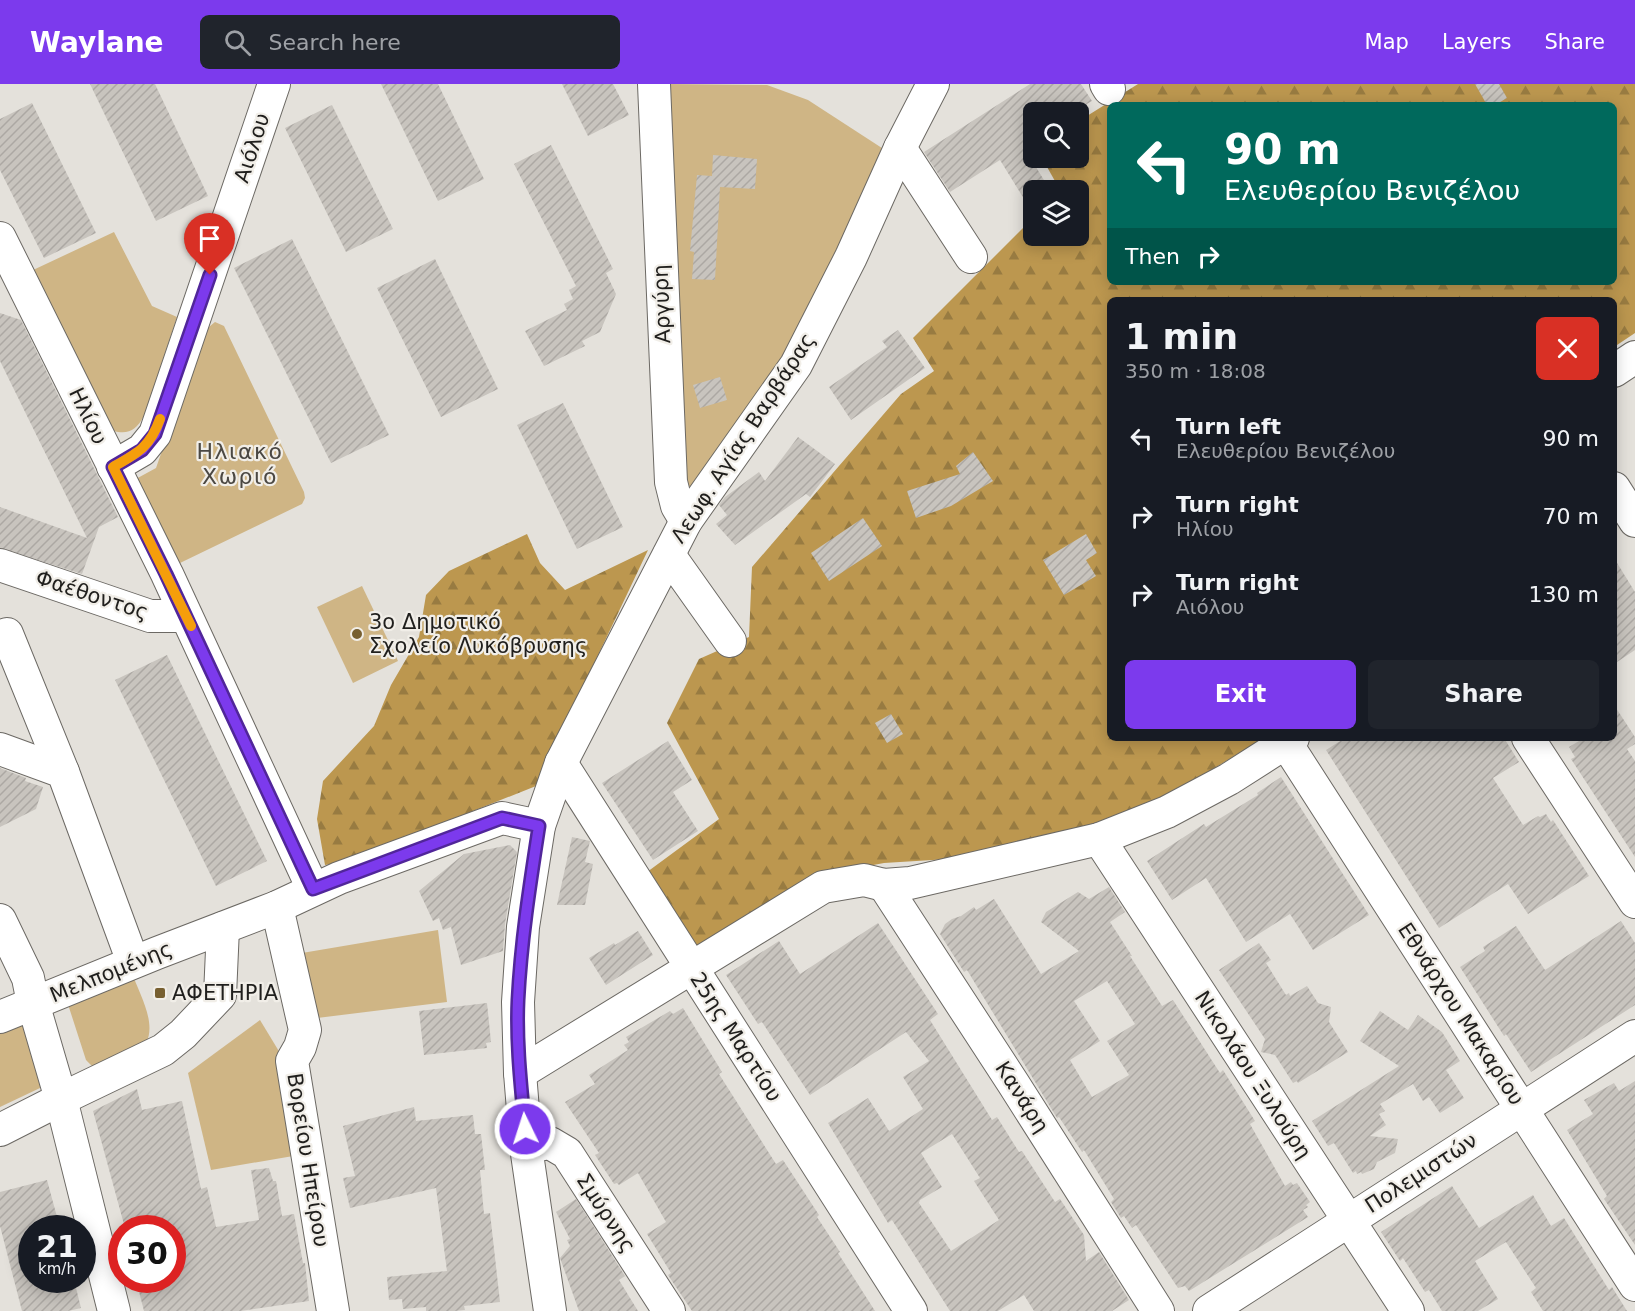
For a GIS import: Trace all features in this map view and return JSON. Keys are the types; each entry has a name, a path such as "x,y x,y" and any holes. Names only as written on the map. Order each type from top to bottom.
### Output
{"street":[{"name":"Αιόλου","path":"113,467 142,450 155,434 274,84"},
{"name":"Αργύρη","path":"654,84 671,482 677,506 686,521"},
{"name":"Λεωφ. Αγίας Βαρβάρας","path":"550,1311 526,1147 520,1073 518,1002 523,927 539,826 561,763 686,521 796,365 851,257 900,148 933,84"},
{"path":"900,148 971,257"},
{"name":"Ηλίου","path":"0,238 186,616 313,889"},
{"path":"1617,369 1635,357"},
{"path":"1617,493 1635,521"},
{"path":"669,555 730,641"},
{"name":"Φαέθοντος","path":"0,565 150,616 186,616"},
{"path":"0,638 8,634 63,772 133,962"},
{"path":"520,1073 823,887 864,880 884,885 910,883 1099,839 1167,812 1290,741"},
{"name":"Εθνάρχου Μακαρίου","path":"1290,741 1635,1285"},
{"path":"1530,741 1635,902"},
{"path":"0,749 63,772"},
{"name":"25ης Μαρτίου","path":"561,763 911,1311"},
{"name":"Μελπομένης","path":"0,1017 133,962 277,907 313,889 502,818 539,826"},
{"name":"Νικολάου Ξυλούρη","path":"1099,839 1408,1311"},
{"name":"Κανάρη","path":"884,885 1158,1311"},
{"name":"Βορείου Ηπείρου","path":"277,907 305,1030 300,1047 292,1061 333,1311"},
{"path":"0,920 28,978 33,1003 61,1098 114,1311"},
{"path":"0,1130 61,1098 163,1050 183,1034 220,995 223,928"},
{"name":"Πολεμιστών","path":"1209,1311 1635,1036"},
{"name":"Σμύρνης","path":"526,1147 550,1143 567,1153 669,1311"}],"shaded area":[{"path":"668,84 767,85 808,100 885,150 790,361 695,487 687,486"},
{"path":"114,232 152,306 177,317 144,416 135,428 128,432 113,431 31,271"},
{"path":"215,322 224,326 305,498 302,504 180,563 175,562 134,480 156,468 204,331"},
{"name":"3ο Δημοτικό Σχολείο Λυκόβρυσης","path":"362,586 398,661 353,683 317,607"},
{"path":"438,930 447,1002 309,1019 302,953"},
{"path":"132,973 148,1017 149,1035 146,1043 92,1066 86,1060 65,995"},
{"path":"27,1015 44,1082 40,1088 0,1107 0,1027"},
{"path":"260,1020 280,1053 299,1155 211,1170 188,1073"}],"green space":[{"path":"1138,84 1635,84 1635,333 1617,345 1617,297 1107,297 1107,741 1259,741 1208,772 1109,825 981,857 884,863 820,875 693,959 643,875 719,819 667,723 699,659 749,637 752,567 901,394 934,371 913,338 1023,228 1023,246 1089,246 1089,180 1054,180 1048,168 1089,168 1089,115 1107,103 1107,285 1617,285 1617,102 1109,102"},
{"path":"527,534 540,563 565,590 648,550 536,786 345,862 325,865 317,819 323,781 374,726 391,685 419,637 426,595 449,571"}],"building":[{"path":"90,84 155,84 208,196 156,221"},
{"path":"381,84 438,84 484,179 438,201"},
{"path":"562,84 613,84 629,115 588,136"},
{"path":"1030,84 1081,84 1092,101 1023,102 1023,168 1037,168 1044,180 1023,180 1023,197 1000,160 950,192 924,152"},
{"path":"1475,84 1499,84 1507,98 1500,102 1485,102"},
{"path":"32,103 96,233 44,258 0,170 0,119"},
{"path":"332,105 393,229 346,252 285,128"},
{"path":"551,145 613,269 606,273 616,294 600,332 582,341 585,346 544,366 525,331 567,310 564,304 573,299 569,290 576,286 514,164"},
{"path":"713,155 757,159 755,189 720,187 715,280 692,279 694,252 690,251 697,175 712,176"},
{"path":"292,239 389,435 331,463 234,268"},
{"path":"435,259 498,389 441,417 377,288"},
{"path":"0,313 21,320 118,517 99,527 82,574 0,548 0,507 87,538 0,361"},
{"path":"898,330 925,368 851,420 829,387 887,347 882,341"},
{"path":"720,377 727,400 700,408 693,385"},
{"path":"563,403 623,527 577,549 517,425"},
{"path":"798,437 835,464 810,497 806,494 735,545 716,524 727,515 719,505 725,497 759,472 765,481"},
{"path":"973,452 993,481 951,506 916,518 907,491 960,474 956,466"},
{"path":"863,518 882,546 829,581 811,553"},
{"path":"1086,534 1097,553 1086,560 1096,576 1064,595 1043,560"},
{"path":"1617,563 1635,592 1635,650 1617,662"},
{"path":"167,655 267,861 216,886 115,680"},
{"path":"1617,710 1635,737 1635,744 1627,749 1635,761 1635,857 1571,759 1575,757 1569,747 1579,741 1617,741"},
{"path":"891,714 903,734 887,743 875,723"},
{"path":"668,741 692,780 673,792 698,831 653,860 602,783"},
{"path":"1340,741 1506,741 1519,762 1493,778 1523,825 1546,814 1551,822 1553,820 1589,876 1528,914 1508,884 1439,928 1326,750"},
{"path":"0,768 43,787 36,809 0,827"},
{"path":"1281,777 1369,915 1313,950 1290,914 1246,942 1206,878 1172,900 1147,861 1204,824 1206,827 1258,795 1257,793"},
{"path":"572,837 590,841 585,862 593,864 585,905 557,905"},
{"path":"510,845 517,852 505,924 503,951 461,965 451,927 443,930 439,918 433,921 419,891 464,854"},
{"path":"1109,887 1125,912 1110,922 1132,956 1130,956 1162,1006 1173,1000 1220,1073 1223,1070 1255,1121 1250,1124 1285,1186 1291,1182 1293,1185 1297,1183 1310,1202 1303,1210 1308,1217 1189,1291 1185,1286 1178,1288 1136,1225 1132,1228 1124,1216 1121,1218 1111,1202 1114,1199 1084,1150 1082,1152 1059,1117 1057,1118 967,970 964,972 940,934 945,924 952,919 974,907 976,910 994,899 1041,974 1079,951 1041,922 1046,912 1078,892 1089,899","holes":["1107,981 1135,1024 1107,1041 1129,1075 1092,1097 1070,1060 1100,1041 1074,1001"]},
{"path":"1621,921 1635,943 1635,1005 1531,1072 1506,1034 1504,1036 1460,967 1485,951 1483,947 1516,926 1545,970"},
{"path":"878,923 938,1014 930,1020 992,1120 997,1117 1055,1202 1060,1199 1084,1235 1086,1261 1099,1252 1129,1300 1112,1311 1034,1311 1024,1295 998,1311 950,1311 892,1220 888,1223 828,1123 868,1098 889,1131 923,1109 903,1077 929,1061 906,1032 810,1095 762,1022 758,1024 726,975 779,941 800,974","holes":["952,1134 980,1178 974,1181 999,1220 951,1251 919,1203 920,1200 942,1187 921,1153"]},
{"path":"638,931 653,955 606,985 589,958"},
{"path":"1259,943 1271,960 1266,963 1286,995 1289,993 1290,996 1307,986 1318,1003 1331,1007 1329,1022 1348,1052 1298,1083 1297,1081 1293,1083 1275,1055 1261,1052 1265,1039 1219,970"},
{"path":"487,1003 491,1042 486,1043 487,1048 424,1055 419,1011"},
{"path":"683,1008 722,1072 719,1074 776,1164 783,1160 819,1215 817,1217 840,1252 838,1253 875,1311 692,1311 668,1275 671,1273 647,1234 666,1222 638,1173 619,1185 614,1184 595,1155 599,1153 565,1102 595,1084 589,1075 628,1050 624,1045 629,1042 626,1037 670,1011 673,1014"},
{"path":"1380,1011 1408,1030 1418,1015 1442,1032 1460,1061 1446,1070 1464,1098 1440,1113 1429,1097 1423,1101 1413,1084 1380,1104 1385,1111 1379,1114 1386,1125 1370,1136 1398,1139 1395,1153 1377,1162 1374,1169 1357,1174 1356,1171 1353,1173 1334,1143 1328,1146 1312,1121 1399,1066 1360,1041"},
{"path":"1635,1081 1635,1245 1604,1199 1607,1196 1567,1130 1593,1114 1584,1100 1614,1083 1619,1091"},
{"path":"137,1089 142,1110 182,1101 201,1189 207,1187 216,1227 259,1220 251,1170 269,1168 273,1181 276,1181 282,1216 294,1214 303,1263 305,1263 309,1301 240,1311 144,1311 139,1293 186,1293 186,1215 121,1215 93,1111"},
{"path":"414,1107 416,1121 473,1115 475,1134 481,1134 485,1170 480,1170 484,1214 490,1213 500,1302 464,1306 465,1310 426,1311 426,1307 403,1309 402,1299 389,1300 387,1277 447,1271 436,1188 350,1208 343,1178 355,1176 343,1126"},
{"path":"47,1180 56,1215 18,1215 18,1293 77,1293 81,1308 68,1311 22,1311 0,1226 0,1192"},
{"path":"1452,1186 1479,1228 1533,1195 1551,1226 1564,1218 1609,1290 1612,1287 1627,1311 1543,1311 1531,1292 1536,1288 1506,1242 1475,1261 1498,1299 1478,1311 1442,1311 1429,1290 1425,1292 1403,1258 1400,1261 1381,1232"},
{"path":"576,1199 625,1276 619,1280 638,1311 579,1311 560,1258 570,1246 567,1240 570,1239 556,1212"}],"slow traffic":[{"path":"160,419 155,434 142,450 113,467 191,626"}],"place":[{"name":"3ο Δημοτικό Σχολείο Λυκόβρυσης","path":"357,634"},
{"name":"ΑΦΕΤΗΡΙΑ","path":"160,993"}],"district":[{"name":"Ηλιακό Χωριό","path":"240,464"}],"route":[{"path":"210,275 155,434 142,450 113,467 166,574 313,889 502,818 539,826 523,927 518,1002 520,1073 525,1129"}]}
